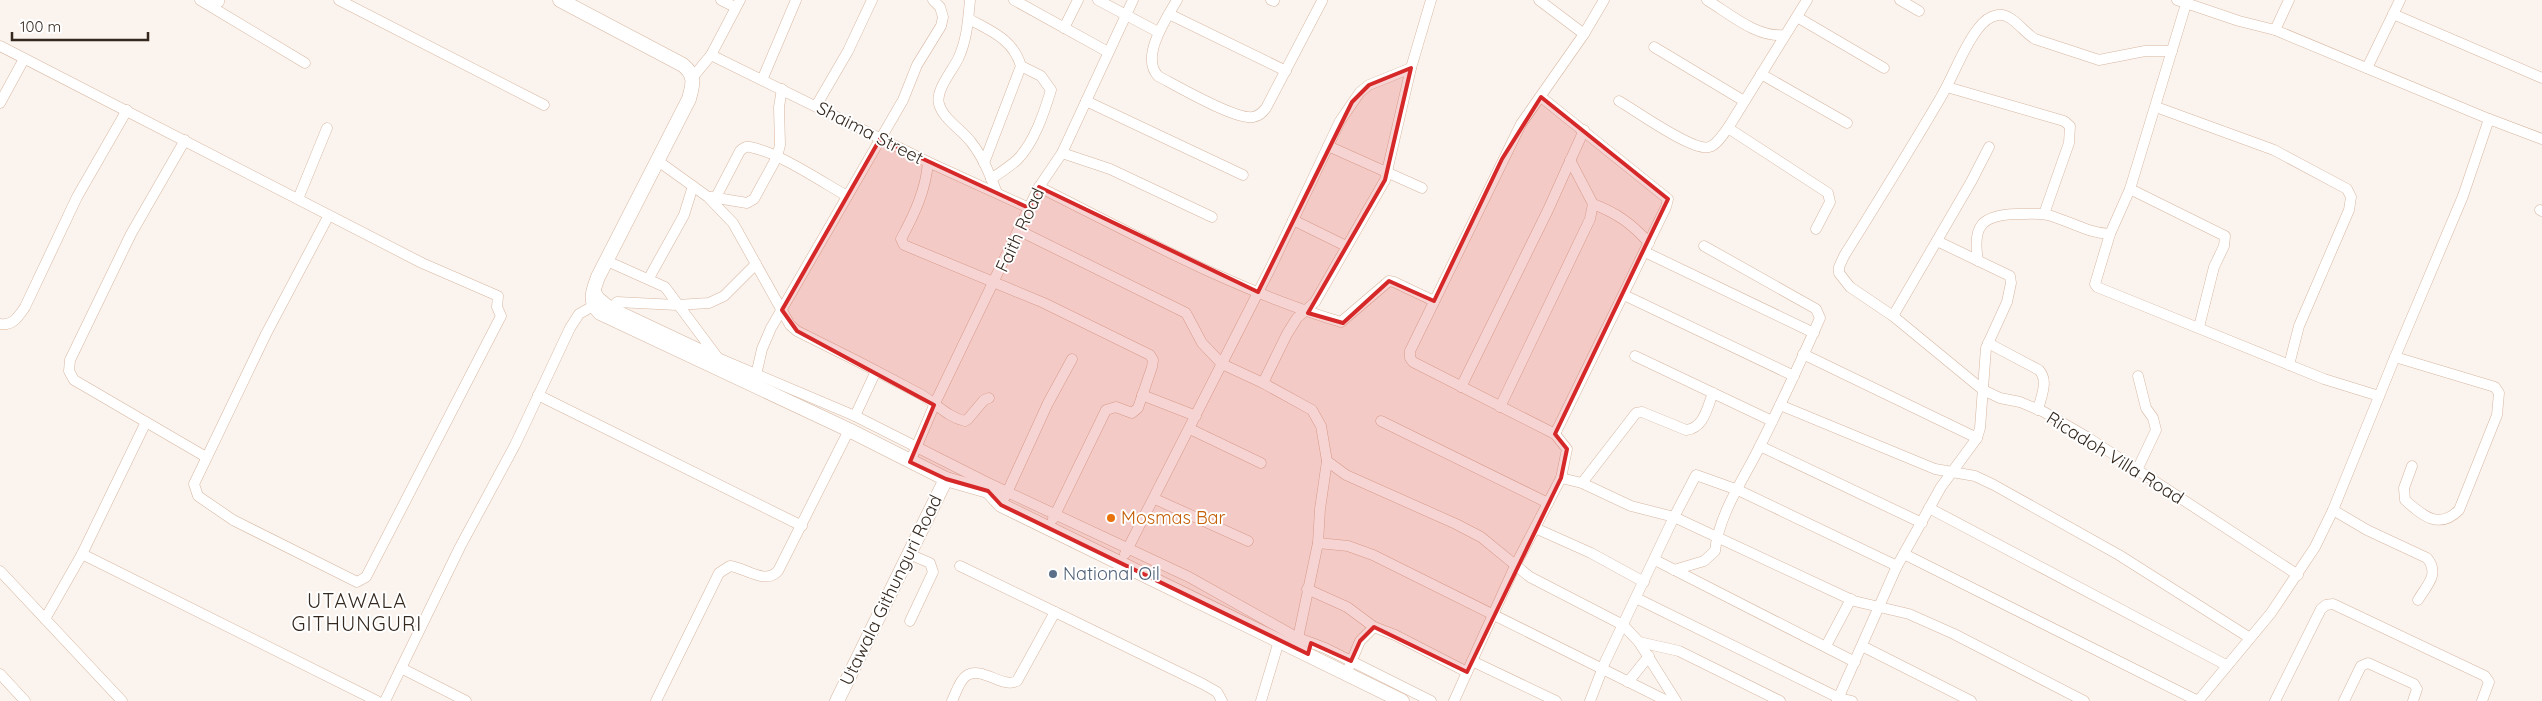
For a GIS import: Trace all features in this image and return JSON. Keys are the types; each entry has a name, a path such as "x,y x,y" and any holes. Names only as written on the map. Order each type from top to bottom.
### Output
{"street":[{"path":"201,1 218,2 219,0"},
{"path":"339,0 544,105"},
{"path":"560,0 684,65 693,77 694,82 689,99 594,288 593,306"},
{"path":"693,77 711,55 738,4 721,0"},
{"path":"762,80 796,0"},
{"path":"816,106 848,50 872,0"},
{"path":"756,375 762,349 771,328 903,100 917,65 941,26 943,17 940,7 934,0"},
{"path":"970,0 968,30 958,58 941,90 938,103 943,112 971,142 984,163 997,193"},
{"path":"1014,0 1108,52"},
{"path":"1064,28 1078,0"},
{"path":"1098,0 1158,32"},
{"name":"Faith Road","path":"910,462 934,405 1020,231 1039,187 1062,153 1133,0"},
{"path":"1177,0 1158,32 1150,62 1153,70 1158,76 1242,117 1260,114 1270,101 1322,1"},
{"path":"1263,383 1287,334 1304,311 1315,302 1346,246 1377,197 1387,174 1412,68 1431,0"},
{"path":"1539,0 1584,34"},
{"path":"1454,701 1515,566 1561,478 1567,449 1555,434 1413,362 1410,358 1410,351 1502,159 1521,124 1584,34 1604,0"},
{"path":"1707,0 1762,33 1772,36 1785,35"},
{"path":"1619,101 1700,148 1716,144 1728,128 1807,0"},
{"path":"1900,0 1919,11"},
{"path":"2275,30 2289,0"},
{"path":"2367,68 2400,0"},
{"path":"201,1 305,63"},
{"path":"2379,396 2289,365 2097,287 2095,278 2110,234 2130,190 2156,107 2172,51 2182,2 2239,22 2275,30 2489,119 2542,139"},
{"path":"1169,14 1286,71"},
{"path":"2044,214 2069,143 2070,126 2064,121 1947,87 1978,29 1990,18 2000,14 2010,19 2035,40 2100,60 2144,51 2172,51"},
{"path":"2393,14 2542,78"},
{"path":"1797,17 1884,68"},
{"path":"968,18 1007,40 1017,53 1021,66 984,163"},
{"path":"0,46 186,140 422,263 498,296 497,307 501,311 501,316 366,576 361,581 353,581 233,520 194,492 194,484 206,457 329,215"},
{"path":"1654,47 1744,102"},
{"name":"Shaima Street","path":"711,55 880,139 1029,208"},
{"path":"0,103 24,59"},
{"path":"991,179 1018,159 1023,152 1035,131 1051,90 1041,76 1021,66"},
{"path":"1120,564 1190,429 1340,121 1360,92 1370,85 1412,68"},
{"path":"1761,74 1847,123"},
{"name":"Ricadoh Villa Road","path":"1947,87 1844,256 1839,267 1839,273 1850,287 1893,316 1983,390 2000,398 2020,402 2038,410 2088,438 2298,576"},
{"path":"712,197 751,202 777,157 780,145 779,107 782,89"},
{"path":"1541,97 1668,199 1624,295 1555,434"},
{"path":"1086,101 1243,175"},
{"path":"2156,107 2274,150 2347,189 2351,197 2349,210 2299,326 2289,365"},
{"path":"0,324 7,325 17,319 24,308 77,198 127,110"},
{"path":"1904,554 2198,701 2298,576 2333,510 2394,356 2463,196 2489,119"},
{"path":"298,199 327,128"},
{"path":"1728,128 1828,193 1830,202 1816,229"},
{"path":"1460,387 1548,210 1584,130"},
{"path":"186,140 131,234 69,365 69,371 74,380 206,457"},
{"path":"1328,146 1422,188"},
{"path":"712,197 740,150 744,147 750,147 777,157 847,196"},
{"path":"1893,316 1989,148"},
{"path":"1062,153 1110,169 1212,217"},
{"path":"1500,407 1590,219 1593,204 1570,160"},
{"path":"658,162 712,197 733,223 782,310 797,331 876,371 922,396 934,405 966,421 989,398"},
{"path":"928,162 920,198 901,239 904,245 1044,303 1150,355 1153,360 1138,408 1132,413 1116,407 1106,410 1052,521"},
{"path":"648,278 684,215 693,186"},
{"path":"1039,187 1258,292 1304,311 1341,322 1349,318 1389,281 1434,301"},
{"path":"2130,190 2225,236 2224,246 2214,267 2199,328"},
{"path":"1593,204 1614,212 1631,223 1647,247 1814,333"},
{"path":"1978,260 1976,238 1979,228 1988,218 1996,214 2044,214 2100,233 2110,234"},
{"path":"1293,220 1346,246"},
{"path":"1020,231 1186,313 1202,343 1222,364 1263,383 1312,410 1317,415 1327,461 1320,509 1318,543 1298,638"},
{"path":"1838,700 1878,605 1897,566 1951,472 1977,438 1980,428 1983,376 1988,343 2007,302 2011,284 2006,272 1936,240"},
{"path":"1674,570 1704,561 1715,551 1716,537 1725,512 1760,446 1820,318 1816,309 1704,246"},
{"path":"607,261 665,287 718,358"},
{"path":"608,311 617,302 677,305 717,300 756,264"},
{"path":"594,288 608,311 946,479"},
{"path":"1624,295 1794,376"},
{"path":"385,701 570,328 579,314 593,306 855,416 1008,492 1052,521 1126,550 1189,578 1298,638 1310,649"},
{"path":"1988,343 2043,374 2045,382 2038,410"},
{"path":"1804,354 1977,438"},
{"path":"1635,356 1772,421"},
{"path":"2394,356 2495,387 2499,393 2497,415 2459,510 2454,515 2441,522 2434,521 2405,500 2404,488 2412,466"},
{"path":"1001,506 1048,403 1072,359"},
{"path":"855,416 876,371"},
{"path":"2137,470 2156,430 2153,418 2146,408 2138,376"},
{"path":"1582,483 1636,413 1642,412 1690,430 1700,424 1713,393"},
{"path":"538,395 802,526"},
{"path":"1142,395 1196,416"},
{"path":"1780,405 1935,468 1975,476 2119,555 2250,638"},
{"path":"1381,421 1548,503"},
{"path":"45,618 82,554 146,422"},
{"path":"1190,429 1261,463"},
{"path":"656,701 719,572 730,566 765,577 771,577 778,571 849,430"},
{"path":"1760,446 1922,523"},
{"path":"1327,461 1346,474 1481,537 1515,566 1542,584 1623,625 1649,656 1676,701"},
{"path":"1590,701 1602,669 1674,517 1694,478 1698,474 1738,490 1897,566"},
{"path":"1561,478 1582,483 1631,506 1674,517 1852,600 1909,614 1954,634 2084,701"},
{"name":"Utawala Githunguri Road","path":"837,701 946,479 988,491 1001,506 1052,521 1120,564 1279,640 1310,649 1349,667 1402,701"},
{"path":"1155,499 1248,541"},
{"path":"1929,508 2226,666"},
{"path":"2333,510 2367,530 2427,558 2433,566 2434,574 2418,600"},
{"path":"1535,528 1591,552 1644,582"},
{"path":"1318,543 1348,546 1373,555 1667,701"},
{"path":"82,554 377,701"},
{"path":"909,554 930,564 933,572 910,621"},
{"path":"1655,560 1854,662"},
{"path":"960,566 1203,684 1217,692 1222,701"},
{"path":"0,571 122,701"},
{"path":"1307,589 1353,611 1374,627 1395,635 1467,672"},
{"path":"1636,598 1838,700 1852,701"},
{"path":"1826,646 1852,600"},
{"path":"2277,700 2321,609 2326,605 2333,604 2485,676 2489,682 2482,701"},
{"path":"952,701 966,676 975,673 1008,683 1017,681 1055,612"},
{"path":"1374,627 1360,642 1349,667 1431,701"},
{"path":"1261,701 1279,640"},
{"path":"1639,642 1679,652 1780,701"},
{"path":"1862,646 1971,701"},
{"path":"1628,682 1649,656"},
{"path":"1472,661 1556,701"},
{"path":"2344,701 2361,666 2368,662 2414,684 2417,689 2413,701"},
{"path":"401,668 466,701"},
{"path":"0,674 25,701"}],"highlighted area":[{"path":"1411,68 1385,180 1308,313 1343,323 1389,281 1434,301 1502,159 1541,97 1668,199 1555,434 1567,449 1561,478 1467,672 1374,627 1360,641 1351,661 1311,643 1308,654 1001,505 988,491 946,479 910,462 934,405 797,331 782,310 880,139 1029,208 1039,187 1258,292 1352,102 1369,85"}],"place":[{"name":"Mosmas Bar","path":"1111,518"},
{"name":"National Oil","path":"1053,574"}],"district":[{"name":"UTAWALA GITHUNGURI","path":"357,612"}]}
